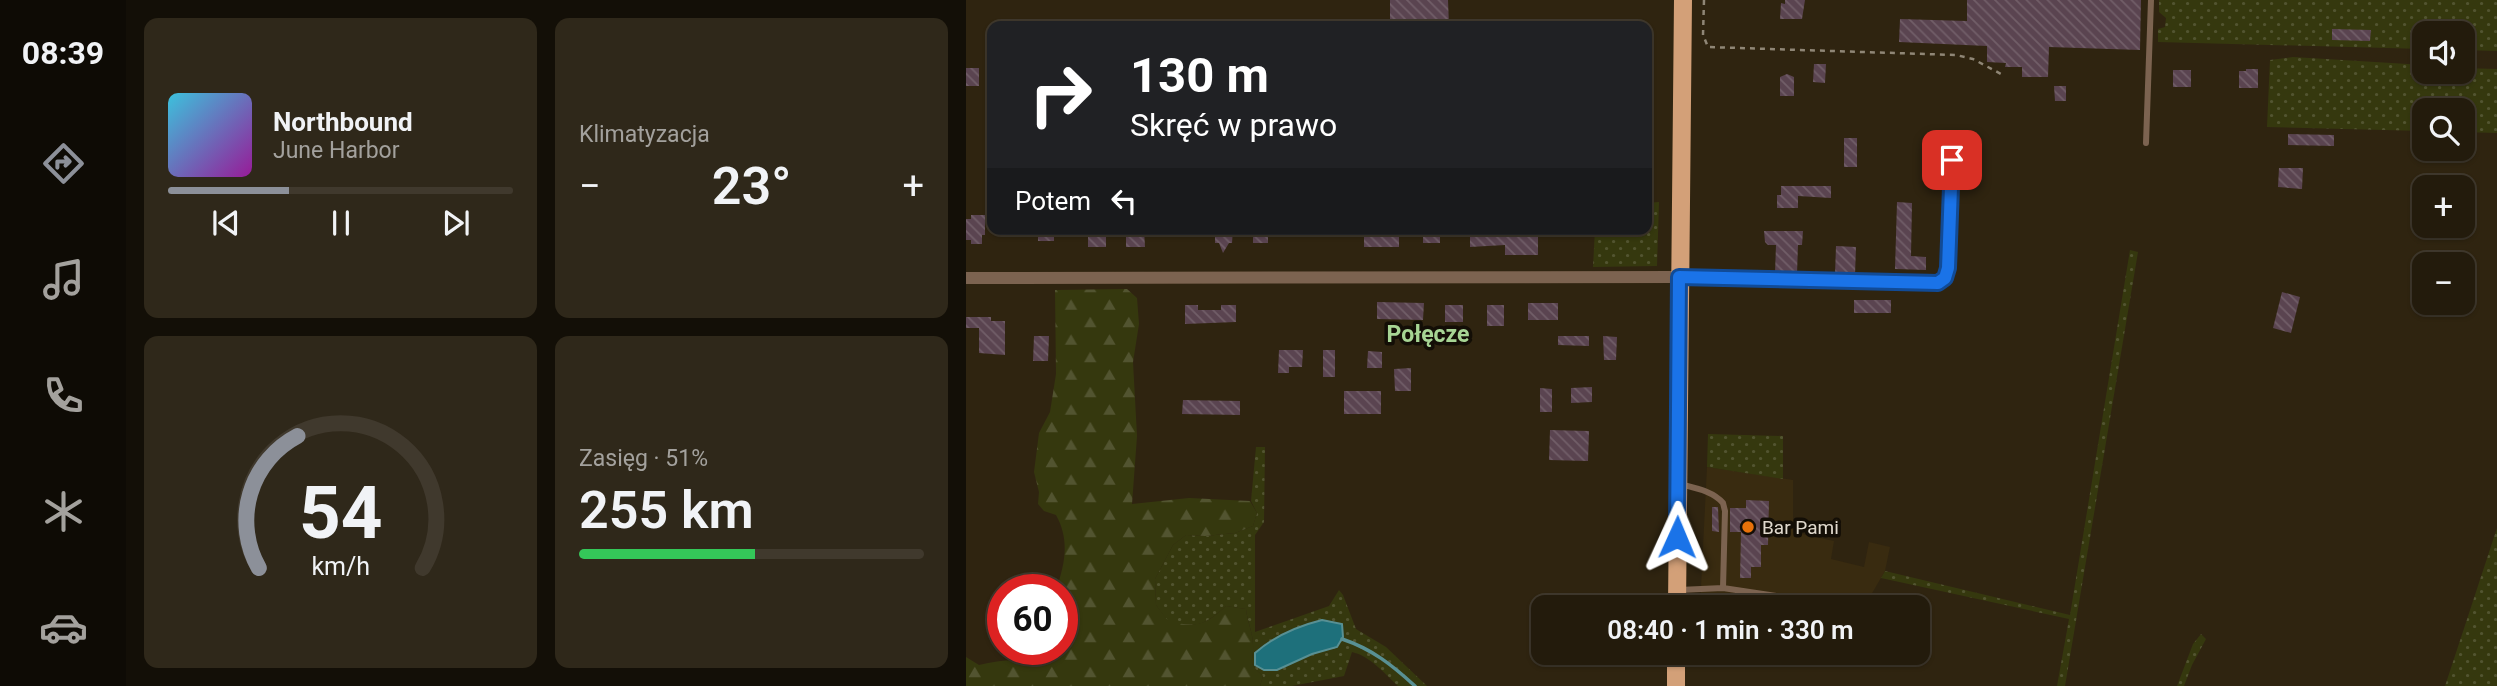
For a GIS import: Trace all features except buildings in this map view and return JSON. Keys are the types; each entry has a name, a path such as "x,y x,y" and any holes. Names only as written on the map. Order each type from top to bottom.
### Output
{"main road":[{"path":"1677,595 1683,0"},
{"path":"1676,665 1676,686"}],"street":[{"path":"966,278 1679,277"}],"lane":[{"path":"2146,143 2151,0"},
{"path":"1679,277 1938,283 1945,278 1948,268 1952,160"},
{"path":"1678,483 1709,492 1723,503 1723,588"},
{"path":"1694,595 1723,588 1769,595"}],"path":[{"path":"1704,0 1703,35 1708,47 1956,55 1973,59 2001,74"}],"shaded area":[{"path":"1707,467 1793,480 1793,532 1834,541 1831,559 1864,567 1869,542 1890,547 1885,571 1871,595 1701,595"}],"green space":[{"path":"2159,0 2497,0 2497,51 2475,50 2475,21 2412,21 2412,49 2158,42 2158,29 2165,27 2166,18 2159,12"},
{"path":"2293,57 2412,64 2412,84 2475,84 2475,68 2497,69 2497,133 2475,132 2475,98 2412,98 2412,131 2267,127 2270,60"},
{"path":"1659,202 1657,266 1593,267 1595,235 1652,235 1652,203"},
{"path":"2130,250 2138,252 2065,686 2057,686 2069,619 1881,578 1885,571 2070,615"},
{"path":"1127,289 1137,298 1139,324 1133,362 1137,436 1132,504 1189,498 1250,501 1257,513 1253,526 1235,533 1186,535 1173,545 1155,579 1156,605 1169,622 1200,623 1212,618 1226,606 1246,609 1253,640 1252,662 1263,676 1260,686 966,686 966,657 979,665 1078,665 1078,574 1061,574 1065,552 1063,534 1056,515 1044,511 1038,504 1039,492 1034,472 1039,433 1050,412 1056,374 1055,290"},
{"path":"1708,434 1783,436 1783,479 1707,467"},
{"path":"1256,447 1265,447 1264,522 1255,535 1255,632 1329,606 1339,590 1356,629 1386,647 1427,686 1398,686 1371,661 1352,652 1344,676 1292,686 1260,686 1263,676 1252,662 1253,640 1246,609 1226,606 1200,624 1187,625 1169,623 1156,605 1155,579 1173,545 1186,535 1235,533 1253,526 1257,513 1251,501"},
{"path":"2497,528 2497,686 2445,686 2449,674"},
{"path":"2201,634 2206,639 2184,686 2177,686 2193,644"}],"water":[{"path":"1322,620 1342,624 1343,637 1337,647 1312,654 1277,670 1264,670 1255,665 1255,653 1270,642 1295,629"}],"waterway":[{"path":"1342,639 1381,658 1415,686"}],"place":[{"name":"Bar Pami","path":"1748,527"}],"district":[{"name":"Połęcze","path":"1428,334"}],"route":[{"path":"1677,537 1679,277 1938,283 1945,278 1948,268 1952,160"}]}
